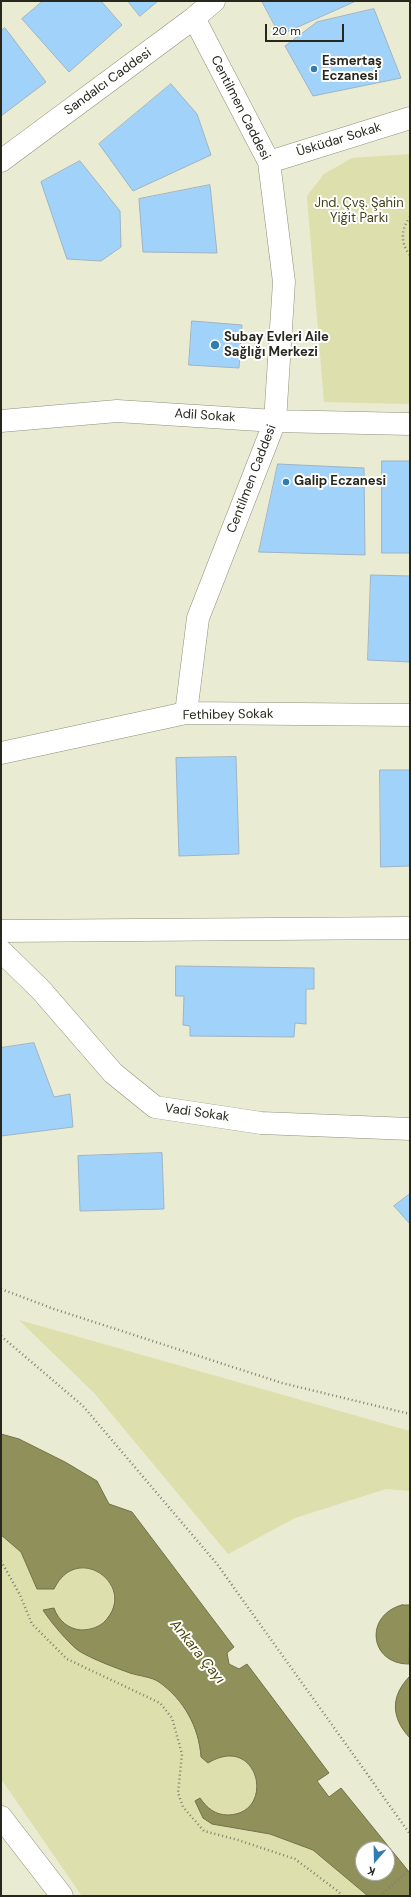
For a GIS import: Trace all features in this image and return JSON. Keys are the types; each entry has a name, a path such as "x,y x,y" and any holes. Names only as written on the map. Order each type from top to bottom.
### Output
{"street":[{"name":"Sandalcı Caddesi","path":"1,161 194,18 214,1"},
{"name":"Centilmen Caddesi","path":"186,713 198,618 275,421 284,282 269,162 194,18"},
{"name":"Üsküdar Sokak","path":"269,162 410,118"},
{"name":"Adil Sokak","path":"1,421 117,411 275,421 410,424"},
{"name":"Fethibey Sokak","path":"1,753 186,713 410,715"},
{"path":"1,932 410,928"},
{"name":"Vadi Sokak","path":"1,951 41,990 114,1072 155,1107 261,1123 410,1130"},
{"path":"1,1817 62,1896"}],"path":[{"path":"410,217 402,234 403,243 410,256"},
{"path":"1,1289 54,1309 282,1383 410,1414"},
{"path":"1,1336 83,1406 217,1564 410,1834"},
{"path":"1,1561 20,1595 32,1624 66,1659 160,1703 172,1718 182,1754 178,1793 183,1807 204,1831 238,1840 295,1859 339,1892 342,1896"},
{"path":"380,1896 410,1869"}],"green space":[{"name":"Jnd. Çvş. Şahin Yiğit Parkı","path":"410,154 410,404 324,402 307,196 324,174 352,158"},
{"path":"19,1320 410,1431 410,1491 386,1489 295,1518 228,1554 95,1394"},
{"path":"1,1536 21,1552 37,1589 54,1589 63,1575 73,1569 92,1569 102,1574 110,1583 113,1594 113,1605 109,1616 100,1624 82,1630 69,1626 56,1614 65,1636 79,1651 130,1673 158,1681 174,1696 190,1715 200,1741 201,1757 208,1762 225,1756 239,1758 249,1766 255,1777 256,1790 252,1802 243,1811 223,1815 212,1810 200,1798 195,1802 203,1818 227,1827 270,1834 313,1850 368,1896 82,1896 1,1779"}],"water":[{"name":"Ankara Çayı","path":"1,1434 19,1439 65,1462 97,1481 109,1504 132,1512 234,1647 227,1653 229,1664 239,1669 247,1664 329,1773 317,1781 329,1797 341,1788 384,1841 355,1841 355,1881 395,1881 395,1855 410,1873 410,1896 368,1896 313,1850 270,1834 212,1824 203,1818 195,1801 200,1798 212,1810 223,1815 243,1811 253,1802 257,1790 256,1777 250,1766 240,1758 226,1756 208,1763 201,1757 197,1735 189,1715 168,1689 156,1680 118,1669 84,1654 75,1648 65,1638 50,1620 43,1610 54,1608 64,1623 72,1628 81,1630 91,1629 104,1622 114,1607 114,1594 109,1582 100,1573 89,1568 76,1569 64,1575 54,1589 37,1589 21,1552 1,1535"},
{"path":"402,1605 410,1605 409,1664 396,1662 386,1656 379,1648 376,1638 377,1628 381,1618 390,1610"},
{"path":"410,1676 410,1738 399,1723 395,1707 399,1691"}],"building":[{"path":"43,1 101,1 122,25 69,72 22,19"},
{"path":"128,1 158,1 140,16"},
{"path":"262,1 356,1 280,35"},
{"path":"374,9 401,78 313,96 285,46 317,22"},
{"path":"5,28 46,82 1,116 1,31"},
{"path":"171,84 197,114 211,155 133,191 99,144"},
{"path":"80,161 120,211 121,247 101,261 67,259 41,182"},
{"path":"210,185 217,253 143,252 139,199"},
{"name":"Subay Evleri Aile Sağlığı Merkezi","path":"192,321 242,325 239,368 189,365"},
{"path":"382,461 410,461 410,553 382,553"},
{"path":"278,464 364,468 365,555 259,552"},
{"path":"371,575 410,576 410,662 368,660"},
{"path":"236,757 239,854 179,856 176,758"},
{"path":"380,770 410,770 410,866 381,867"},
{"path":"176,966 314,968 314,989 306,989 306,1024 295,1023 294,1037 190,1036 190,1026 183,1025 184,996 176,996"},
{"path":"34,1043 54,1097 70,1094 73,1127 1,1136 1,1048"},
{"path":"162,1153 164,1209 80,1211 78,1156"},
{"path":"410,1194 410,1224 394,1206"}],"place":[{"name":"Esmertaş Eczanesi","path":"314,69"},
{"name":"Subay Evleri Aile Sağlığı Merkezi","path":"215,345"},
{"name":"Galip Eczanesi","path":"286,482"}]}
